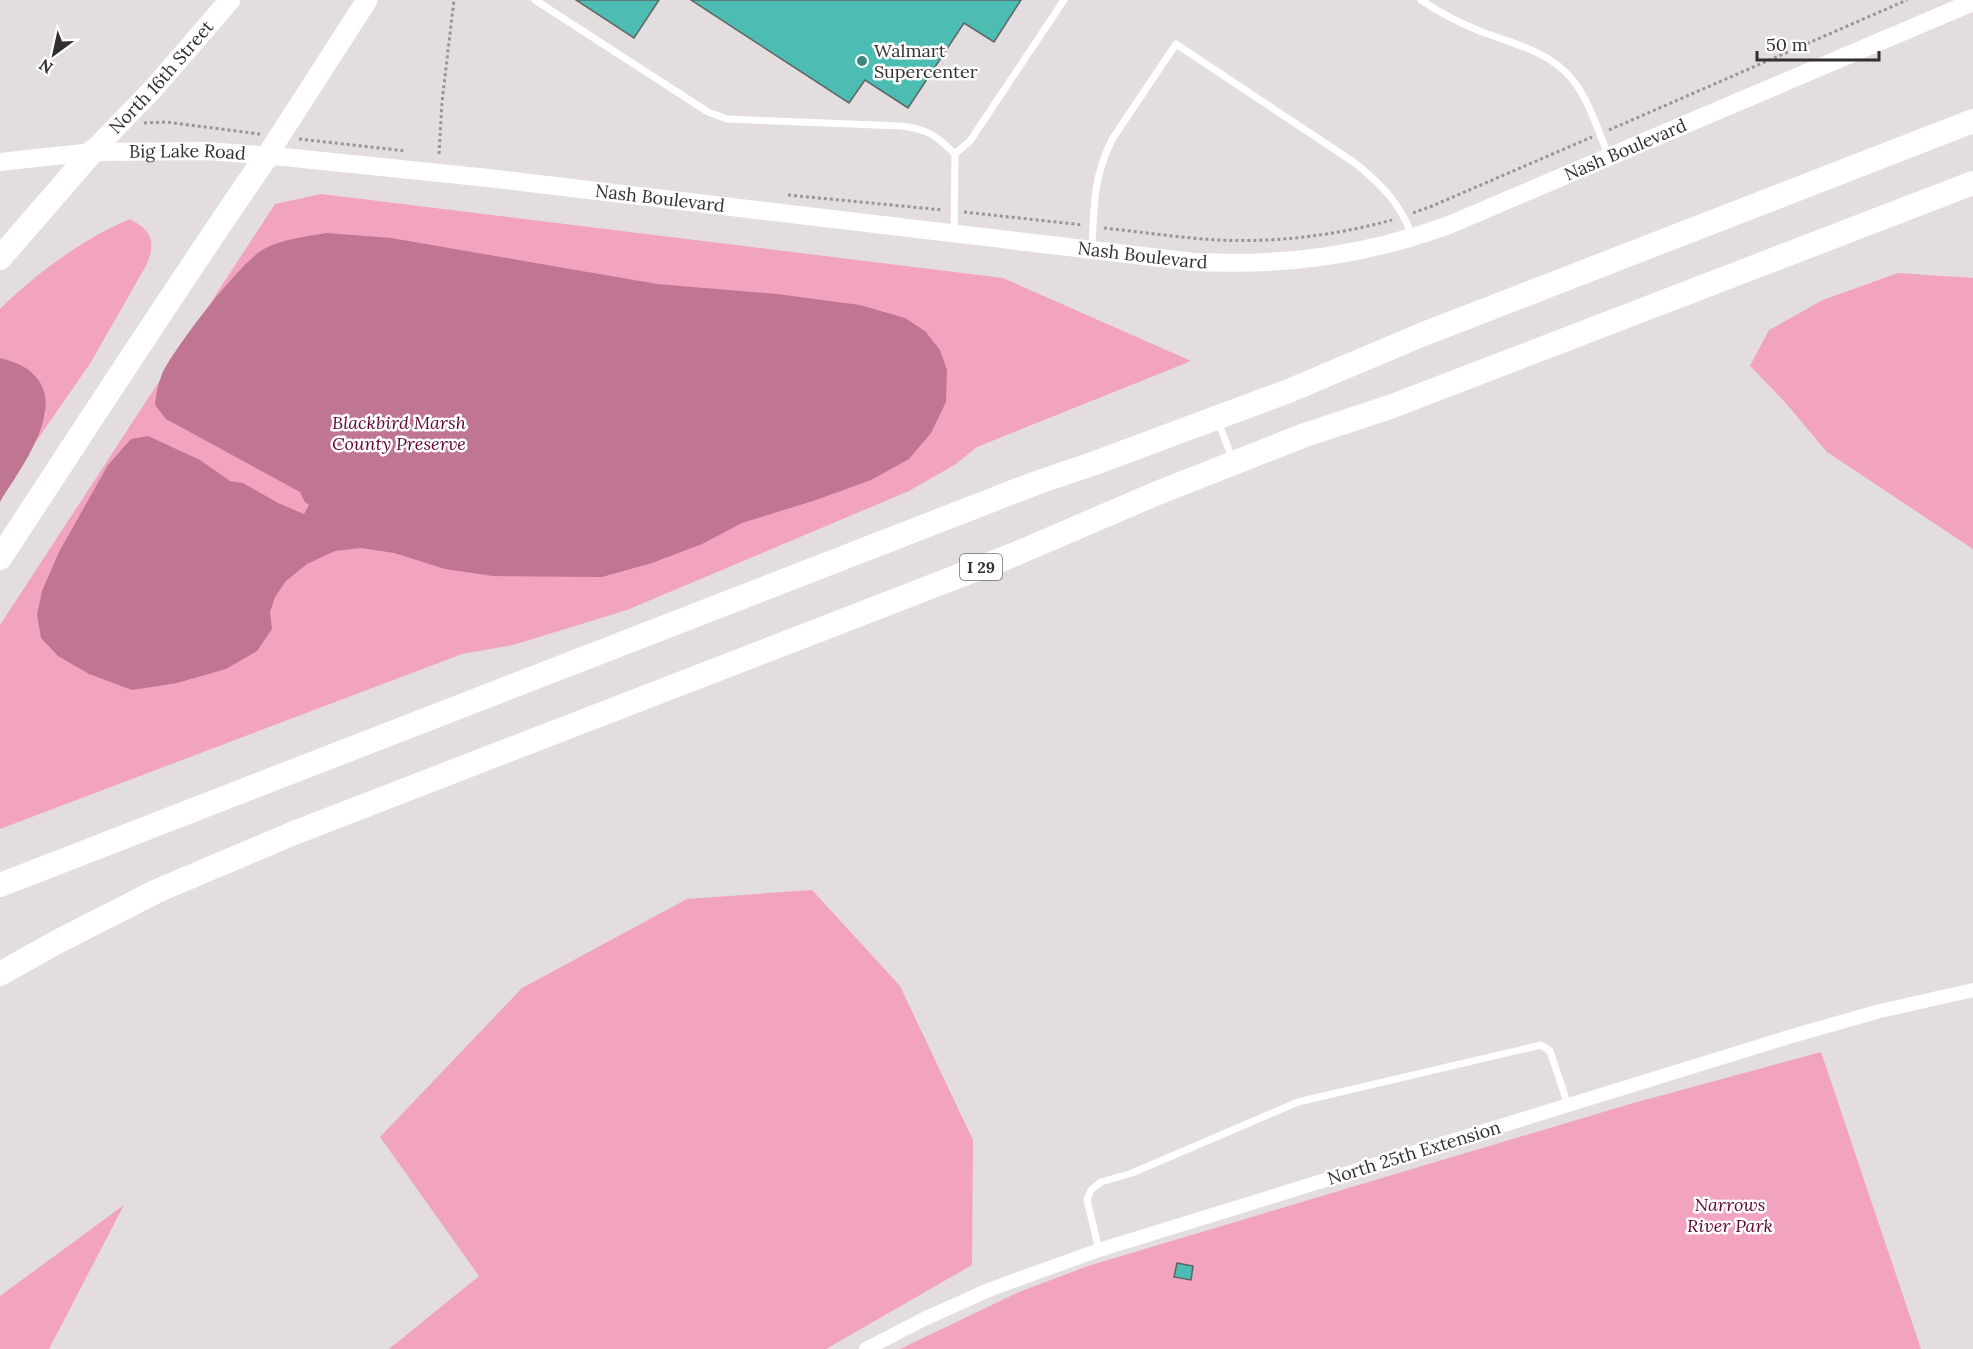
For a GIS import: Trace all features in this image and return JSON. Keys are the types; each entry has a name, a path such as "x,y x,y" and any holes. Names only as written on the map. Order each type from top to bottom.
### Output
{"highway":[{"path":"0,885 1036,483 1292,390 1421,335 1973,121"},
{"path":"0,258 92,152"},
{"path":"0,558 141,345 184,275 266,157"},
{"name":"I 29","path":"0,974 55,943 158,891 294,833 1013,555 1305,435 1373,413 1530,354 1973,183"}],"main road":[{"name":"North 16th Street","path":"92,152 153,89 230,0"},
{"path":"266,157 367,0"}],"street":[{"name":"Nash Boulevard","path":"266,157 477,177 1194,262 1259,263 1321,259 1374,249 1449,225 1973,2"},
{"name":"Big Lake Road","path":"0,162 92,152 208,151 266,157"},
{"name":"North 25th Extension","path":"866,1349 924,1319 992,1289 1099,1250 1880,1011 1973,990"}],"lane":[{"path":"535,0 717,116 727,119 922,128 945,143 955,154 954,235"},
{"path":"955,154 970,141 1065,0"},
{"path":"1421,0 1445,16 1523,47 1557,65 1572,78 1609,157"},
{"path":"1092,251 1097,177 1104,154 1176,44 1355,163 1381,184 1395,201 1413,237"},
{"path":"1217,418 1234,463"},
{"path":"1099,1250 1087,1200 1091,1190 1101,1182 1132,1173 1298,1102 1541,1045 1550,1051 1568,1105"}],"path":[{"path":"439,154 442,102 454,0"}],"green space":[{"name":"Blackbird Marsh County Preserve","path":"321,194 1003,278 1191,361 977,447 956,464 909,491 627,610 513,645 462,654 0,829 0,625 275,204"},
{"path":"130,219 143,228 150,237 151,249 147,264 91,362 35,443 46,413 15,363 0,358 0,309 61,258 95,236"},
{"path":"1898,273 1973,278 1973,549 1827,452 1784,401 1750,366 1769,330 1823,300"},
{"path":"812,890 900,986 973,1140 972,1265 826,1349 389,1349 479,1276 380,1137 522,988 687,899"},
{"name":"Narrows River Park","path":"1821,1052 1921,1349 900,1349 1019,1292 1088,1266 1630,1104"},
{"path":"124,1205 49,1349 0,1349 0,1296"}],"shaded area":[{"name":"Blackbird Marsh County Preserve","path":"326,233 391,238 657,284 777,294 860,305 905,318 925,331 940,350 947,370 946,402 931,433 909,459 871,480 742,523 702,544 652,563 602,577 493,576 445,569 394,553 361,548 335,551 307,564 286,581 275,597 270,612 272,629 257,651 226,669 177,683 132,690 89,674 58,656 41,638 37,615 42,591 59,552 108,465 131,439 148,436 200,460 230,481 243,483 278,503 304,514 309,505 300,492 166,419 155,405 162,374 169,362 208,307 240,270 264,249 294,239"},
{"path":"0,358 30,371 43,388 46,403 37,438 0,502"}],"building":[{"path":"576,0 659,0 634,38"},
{"name":"Walmart Supercenter","path":"691,0 1021,0 994,42 964,23 908,108 865,80 849,103"},
{"path":"1177,1263 1193,1266 1191,1280 1174,1277"}],"place":[{"name":"Walmart Supercenter","path":"862,61"}]}
